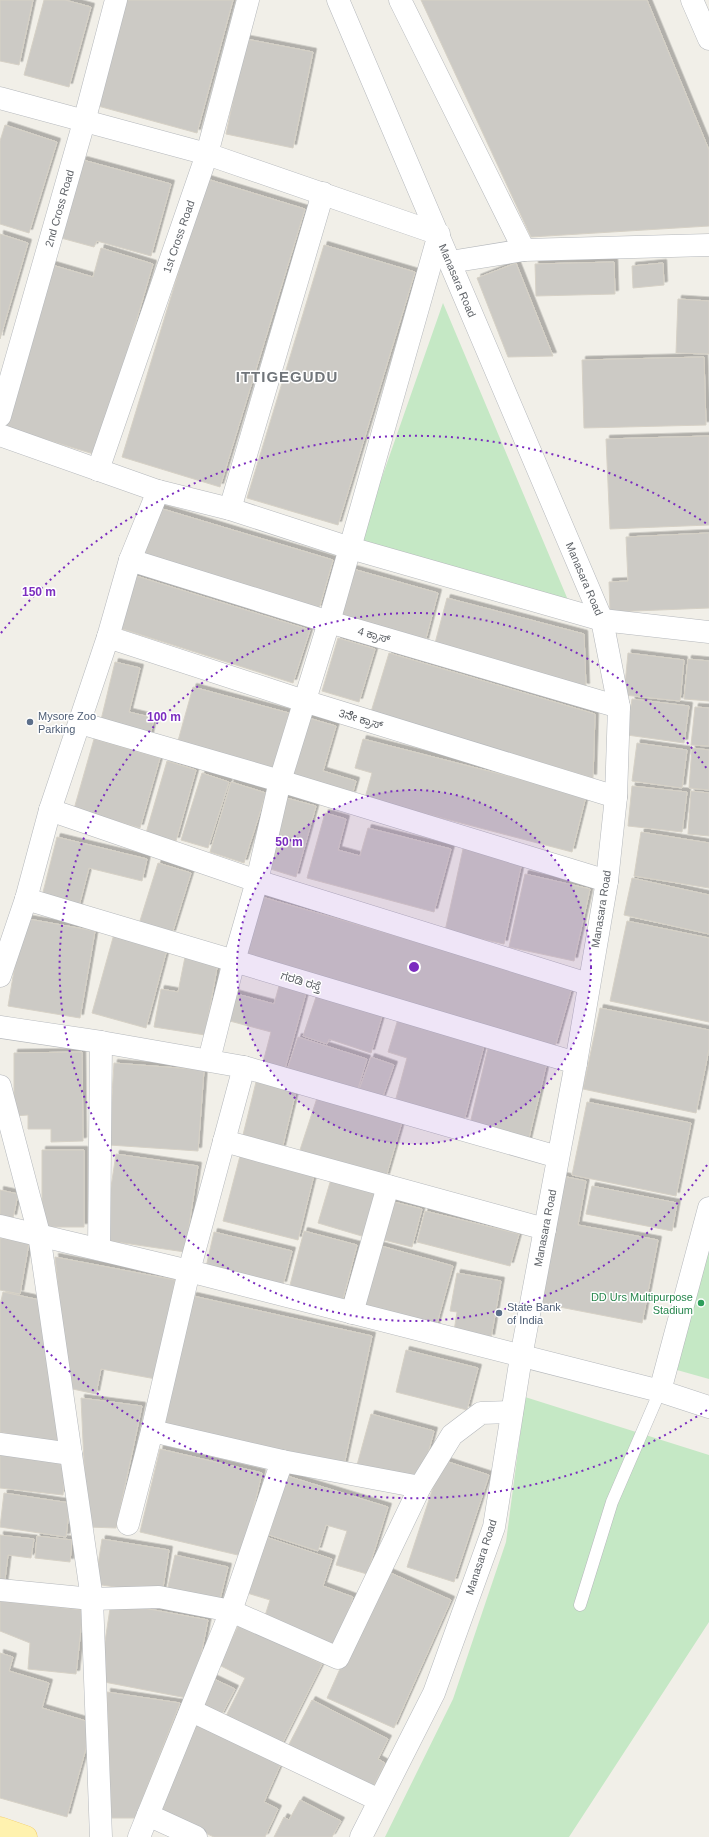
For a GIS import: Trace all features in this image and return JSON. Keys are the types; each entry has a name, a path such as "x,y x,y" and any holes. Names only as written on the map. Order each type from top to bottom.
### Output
{"main road":[{"path":"0,1828 26,1837"}],"street":[{"name":"2nd Cross Road","path":"0,416 84,122 116,0"},
{"name":"1st Cross Road","path":"98,470 207,154 248,0"},
{"name":"Manasara Road","path":"338,0 439,234 602,620 618,707 616,797 607,881 588,984 576,1063 521,1357 494,1526 434,1693 361,1837"},
{"path":"400,0 524,250"},
{"path":"692,0 709,39"},
{"path":"0,98 84,122 207,154 439,234 329,622 280,781 257,882 234,961 209,1060"},
{"path":"230,510 323,193"},
{"path":"450,262 524,250 709,245"},
{"path":"0,435 158,491 230,510 350,548 602,620 709,632"},
{"path":"0,976 26,899 50,810 108,637 130,560 158,491"},
{"name":"4 ಕ್ರಾಸ್","path":"130,560 329,622 618,707"},
{"name":"3ನೆೇ ಕ್ರಾಸ್","path":"108,637 304,702 616,797"},
{"path":"80,723 280,781 607,881"},
{"path":"50,810 257,882 588,984"},
{"name":"ಗರಡಿ ರಸ್ತೆ","path":"26,899 576,1063"},
{"path":"0,1027 101,1042 244,1067 558,1157"},
{"path":"99,1249 101,1042"},
{"path":"128,1524 152,1431 189,1271 244,1067"},
{"path":"0,1086 39,1234 92,1599 101,1837"},
{"path":"224,1141 545,1229"},
{"path":"352,1313 388,1186"},
{"path":"660,1391 709,1208"},
{"path":"0,1226 39,1234 189,1271 521,1357 660,1391 709,1407"},
{"path":"0,1590 92,1599 159,1597 232,1611 338,1658 420,1487 452,1435 482,1413 512,1412"},
{"path":"152,1431 282,1461 420,1487"},
{"path":"0,1444 71,1454"},
{"path":"139,1837 232,1611 282,1461"},
{"path":"192,1710 379,1800"},
{"path":"148,1814 196,1837"}],"lane":[{"path":"580,1605 612,1502 660,1391"}],"green space":[{"path":"443,303 568,600 360,540"},
{"name":"DD Urs Multipurpose Stadium","path":"709,1237 709,1379 677,1370"},
{"path":"525,1397 709,1455 709,1622 569,1837 385,1837 453,1699 506,1542"}],"building":[{"path":"0,0 33,0 19,65 0,61"},
{"path":"44,0 65,0 91,7 69,87 24,75"},
{"path":"126,0 233,0 197,133 98,106"},
{"path":"421,0 647,0 709,150 709,226 531,237"},
{"path":"246,39 313,52 293,148 226,134"},
{"path":"5,125 57,142 29,233 0,224 0,141"},
{"path":"83,160 171,184 151,256 97,241 94,247 61,238"},
{"path":"207,179 305,209 220,487 122,457"},
{"path":"0,234 28,243 0,339"},
{"path":"324,245 415,272 338,525 247,498"},
{"path":"101,248 153,264 97,455 4,427 52,265 93,277"},
{"path":"614,262 615,294 536,296 535,264"},
{"path":"516,263 553,356 508,357 477,278"},
{"path":"663,263 664,285 633,288 632,266"},
{"path":"678,299 709,301 709,354 676,353"},
{"path":"704,357 706,425 584,428 582,360"},
{"path":"709,436 709,525 610,529 606,439"},
{"path":"156,507 333,560 319,609 142,556"},
{"path":"709,533 709,608 610,612 609,582 628,581 626,537"},
{"path":"353,569 438,593 425,642 340,618"},
{"path":"133,575 310,630 293,683 116,627"},
{"path":"447,598 584,634 586,687 434,647"},
{"path":"338,638 375,649 359,702 322,691"},
{"path":"389,653 595,714 593,778 371,712"},
{"path":"628,653 684,660 680,701 624,695"},
{"path":"688,659 709,661 709,701 684,699"},
{"path":"115,662 140,668 129,712 154,718 150,736 100,724"},
{"path":"193,687 289,713 272,774 176,748"},
{"path":"632,699 689,706 684,743 627,735"},
{"path":"695,707 709,708 709,746 691,745"},
{"path":"305,717 336,726 323,771 356,781 352,795 288,778"},
{"path":"94,739 160,758 140,828 74,809"},
{"path":"363,739 586,796 572,852 365,798 372,773 355,768"},
{"path":"637,743 687,750 682,788 632,781"},
{"path":"692,748 709,750 709,790 689,788"},
{"path":"167,761 196,770 176,841 146,833"},
{"path":"202,773 229,782 208,848 181,840"},
{"path":"231,782 266,793 244,863 210,852"},
{"path":"632,786 687,792 682,832 628,826"},
{"path":"691,791 709,793 709,836 688,834"},
{"path":"283,797 316,806 296,877 264,867"},
{"path":"325,813 346,819 338,850 360,856 368,828 451,849 434,912 307,878"},
{"path":"641,832 709,843 709,888 634,876"},
{"path":"57,837 147,859 142,881 89,868 78,910 41,900"},
{"path":"463,849 522,862 504,944 445,931"},
{"path":"158,863 191,873 172,934 139,924"},
{"path":"525,874 590,889 574,961 509,947"},
{"path":"632,878 709,895 709,934 624,915"},
{"path":"262,897 572,987 555,1047 245,957"},
{"path":"23,918 95,931 80,1018 8,1006"},
{"path":"627,921 709,938 709,1022 610,1001"},
{"path":"114,934 167,949 146,1028 92,1013"},
{"path":"185,957 218,962 205,1035 154,1027 161,989 178,992"},
{"path":"279,986 306,993 283,1076 261,1070 271,1032 226,1020 233,993 274,1004"},
{"path":"317,994 382,1016 371,1053 329,1039 327,1044 303,1036"},
{"path":"600,1008 709,1030 709,1049 696,1113 583,1089"},
{"path":"398,1019 485,1042 464,1121 395,1102 407,1058 388,1052"},
{"path":"298,1037 367,1059 356,1095 286,1073"},
{"path":"488,1048 547,1062 528,1142 469,1128"},
{"path":"82,1052 83,1141 51,1142 51,1129 28,1129 28,1115 14,1116 14,1053"},
{"path":"371,1057 394,1065 382,1099 359,1090"},
{"path":"114,1063 204,1070 198,1151 109,1145"},
{"path":"256,1082 296,1091 282,1149 242,1139"},
{"path":"317,1098 402,1122 386,1177 298,1156"},
{"path":"587,1102 691,1123 676,1196 572,1175"},
{"path":"42,1150 84,1150 84,1227 42,1227"},
{"path":"116,1154 198,1166 185,1252 103,1240"},
{"path":"240,1156 314,1175 298,1240 223,1221"},
{"path":"562,1176 586,1181 578,1225 658,1240 642,1323 539,1303"},
{"path":"331,1179 378,1193 365,1237 318,1223"},
{"path":"592,1186 677,1203 672,1231 586,1214"},
{"path":"0,1190 18,1194 13,1218 0,1216"},
{"path":"390,1201 422,1209 412,1247 380,1239"},
{"path":"425,1211 519,1234 510,1266 417,1242"},
{"path":"304,1231 357,1245 342,1303 289,1289"},
{"path":"214,1232 292,1251 283,1285 206,1267"},
{"path":"0,1238 29,1243 20,1294 0,1290"},
{"path":"374,1244 453,1266 436,1327 357,1305"},
{"path":"55,1257 175,1280 156,1379 101,1369 96,1394 68,1388"},
{"path":"457,1273 501,1281 491,1338 454,1331 457,1312 450,1311"},
{"path":"3,1292 40,1300 66,1445 0,1432 0,1305"},
{"path":"193,1296 372,1336 344,1465 164,1425"},
{"path":"406,1350 478,1368 467,1410 396,1392"},
{"path":"81,1398 142,1406 116,1528 87,1527"},
{"path":"371,1414 434,1431 420,1483 357,1465"},
{"path":"160,1449 262,1473 242,1556 140,1532"},
{"path":"0,1451 67,1459 63,1495 0,1488"},
{"path":"442,1460 489,1475 454,1582 407,1567"},
{"path":"287,1476 388,1507 367,1574 336,1565 347,1531 326,1525 318,1551 269,1535"},
{"path":"4,1493 70,1503 66,1537 0,1527"},
{"path":"0,1535 34,1539 31,1558 8,1555 4,1587 0,1587"},
{"path":"37,1536 72,1540 70,1562 35,1558"},
{"path":"266,1537 332,1559 323,1586 353,1597 336,1647 263,1622 270,1600 247,1593"},
{"path":"102,1539 169,1550 162,1594 95,1584"},
{"path":"175,1555 228,1567 219,1603 167,1591"},
{"path":"384,1570 451,1600 394,1728 327,1698"},
{"path":"0,1601 83,1610 76,1674 28,1669 30,1643 0,1631"},
{"path":"111,1602 208,1620 192,1699 99,1681"},
{"path":"239,1624 322,1664 281,1746 225,1718 245,1678 219,1665"},
{"path":"0,1653 13,1657 9,1671 49,1683 42,1708 93,1723 67,1817 0,1798"},
{"path":"212,1678 235,1689 221,1716 198,1705"},
{"path":"107,1692 180,1703 135,1818 111,1818"},
{"path":"312,1700 388,1739 378,1759 385,1763 370,1793 286,1750"},
{"path":"194,1720 283,1759 264,1802 278,1809 265,1837 214,1837 154,1810"},
{"path":"300,1800 341,1821 332,1837 274,1837 284,1817 289,1820"}],"place":[{"name":"Mysore Zoo Parking","path":"30,722"},
{"name":"DD Urs Multipurpose Stadium","path":"701,1303"},
{"name":"State Bank of India","path":"499,1313"}],"district":[{"name":"ITTIGEGUDU","path":"287,376"}]}
